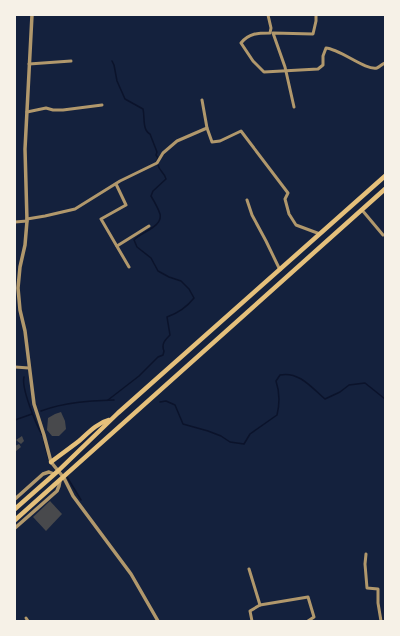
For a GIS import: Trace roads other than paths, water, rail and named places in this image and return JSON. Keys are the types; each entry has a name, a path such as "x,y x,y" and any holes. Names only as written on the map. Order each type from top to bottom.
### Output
{"highway":[{"path":"15,509 111,420 385,176"},
{"path":"15,520 385,189"},
{"path":"51,462 103,422 111,420"}],"street":[{"path":"32,15 25,149 27,220 18,288 34,404 51,462 56,472 131,574 158,621"},
{"path":"268,15 271,33 285,67 294,107"},
{"path":"316,15 313,34 254,34 245,37 241,43 253,61 264,72 318,69 323,65 323,56 326,48 331,48 369,67 376,68 385,63"},
{"path":"29,64 71,61"},
{"path":"202,100 207,128 212,142 220,141 241,131 288,193 285,199 289,214 296,224 320,234"},
{"path":"27,112 46,108 52,110 63,110 102,105"},
{"path":"15,222 75,209 116,184 157,163 163,152 177,141 207,128"},
{"path":"116,184 126,205 101,219 129,267"},
{"path":"247,200 252,215 280,270"},
{"path":"362,210 383,235"},
{"path":"117,246 149,226"},
{"path":"15,367 29,368"},
{"path":"15,499 43,474 56,472"},
{"path":"15,528 57,491 62,479"},
{"path":"366,554 365,564 367,588 378,589 378,604 381,621"},
{"path":"249,569 260,606"},
{"path":"252,621 250,611 260,606 308,597 314,617 308,621"}],"waterway":[{"path":"112,61 117,81 125,99 143,109 146,130 150,134 157,152 157,160"},
{"path":"108,400 139,376 158,357 163,355 163,344 170,335 167,317 175,314 194,298 189,289 181,281 158,271 151,258 137,247 134,240 155,226 160,219 160,214 151,196 153,191 166,179 158,165"},
{"path":"160,402 166,401 175,405 183,424 208,431 221,436 230,442 244,444 250,434 277,415 279,398 276,381 280,375 287,374 305,381 325,399 340,392 349,385 365,383 385,399"},
{"path":"24,377 27,397 42,435"},
{"path":"41,411 68,404 114,400"},
{"path":"15,420 32,414"},
{"path":"44,442 49,460"},
{"path":"67,477 81,500"}]}
